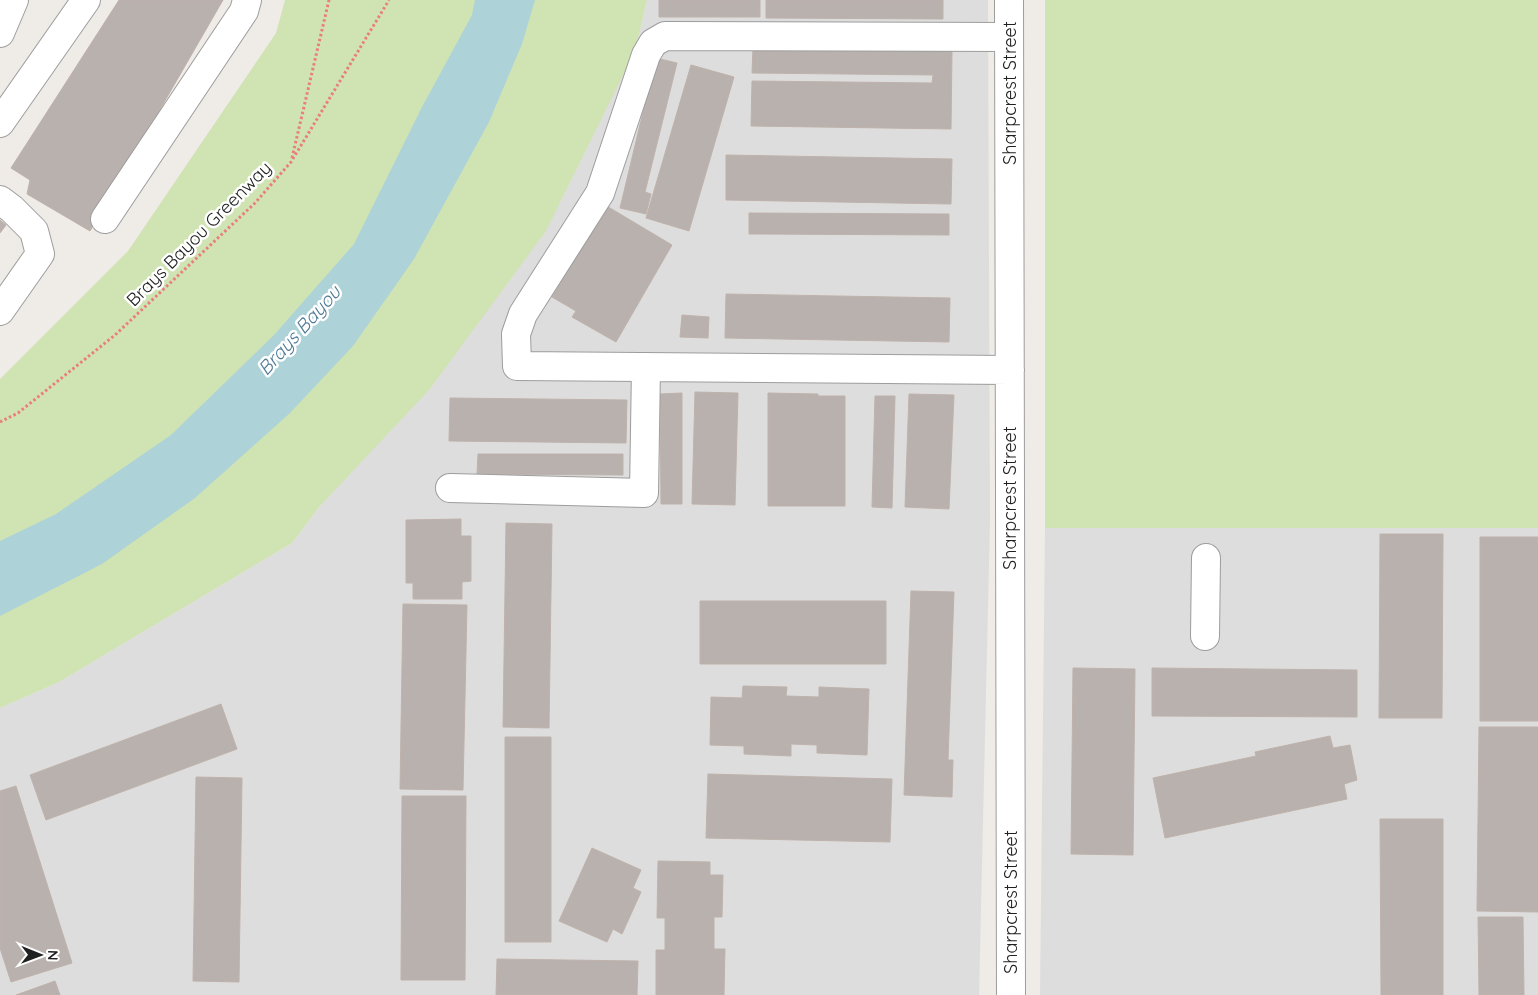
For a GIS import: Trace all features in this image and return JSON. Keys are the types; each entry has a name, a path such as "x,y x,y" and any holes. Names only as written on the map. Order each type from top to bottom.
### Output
{"street":[{"path":"0,33 14,0"},
{"path":"2,118 86,0"},
{"path":"105,219 244,10 247,0"},
{"name":"Sharpcrest Street","path":"1009,0 1011,995"},
{"path":"1009,37 666,36 653,43 646,55 600,193 523,314 516,334 517,366 1010,370"},
{"path":"0,200 34,231 40,254 0,311"},
{"path":"450,488 644,493 646,367"},
{"path":"1205,636 1206,558"}],"path":[{"path":"292,162 329,0"},
{"name":"Brays Bayou Greenway","path":"0,422 18,413 115,335 255,203 292,162 389,0"}],"shaded area":[{"path":"647,0 988,0 990,522 979,995 0,995 0,708 59,682 292,543 320,506 635,51"},
{"path":"1538,527 1538,995 1040,995 1045,528"}],"green space":[{"path":"285,0 647,0 635,51 546,231 429,390 320,506 292,543 59,682 0,708 0,379 128,251 276,33"},
{"path":"1045,0 1538,0 1538,528 1045,528"}],"water":[{"name":"Brays Bayou","path":"475,0 535,0 522,44 489,122 414,259 353,346 289,414 195,498 102,564 0,616 0,541 56,514 171,435 274,335 354,244 422,107 472,15"}],"building":[{"path":"119,0 223,0 90,231 27,194 30,180 11,168"},
{"path":"659,0 760,0 760,17 659,17"},
{"path":"766,0 943,0 943,19 766,18"},
{"path":"753,48 952,51 951,129 751,126 752,81 932,83 933,75 752,73"},
{"path":"656,58 677,63 645,192 651,194 646,214 620,208"},
{"path":"691,65 734,77 689,231 646,218"},
{"path":"726,155 952,159 951,204 726,200"},
{"path":"605,205 672,245 616,342 572,317 576,311 552,297"},
{"path":"749,213 949,214 949,235 749,234"},
{"path":"0,220 6,225 0,233"},
{"path":"726,294 950,298 949,342 725,338"},
{"path":"682,315 709,317 708,338 680,337"},
{"path":"695,392 738,393 735,505 692,504"},
{"path":"682,393 682,504 661,504 660,394"},
{"path":"768,393 845,396 845,506 768,506"},
{"path":"909,394 954,395 949,509 905,507"},
{"path":"875,396 895,396 892,508 872,507"},
{"path":"450,398 627,400 626,443 449,441"},
{"path":"478,454 623,454 623,475 477,474"},
{"path":"461,519 461,536 471,536 471,581 462,582 462,599 413,599 413,583 406,583 406,520"},
{"path":"506,523 552,524 549,728 503,727"},
{"path":"1380,534 1443,534 1442,718 1379,718"},
{"path":"1480,537 1538,537 1538,721 1480,721"},
{"path":"911,591 954,592 948,760 953,760 952,797 904,795"},
{"path":"700,601 886,601 886,664 700,664"},
{"path":"403,604 467,605 463,790 400,789"},
{"path":"1073,668 1135,669 1133,855 1071,854"},
{"path":"1152,668 1357,670 1357,717 1152,716"},
{"path":"743,686 787,687 786,696 819,697 819,687 869,689 867,755 817,753 817,745 791,744 791,756 744,754 744,746 710,745 711,697 742,698"},
{"path":"221,704 237,749 46,820 30,775"},
{"path":"1479,727 1538,727 1538,912 1477,911"},
{"path":"1330,736 1333,748 1350,745 1357,780 1344,784 1347,799 1165,838 1153,778 1256,756 1255,752"},
{"path":"505,737 551,737 551,942 505,942"},
{"path":"708,774 892,779 890,842 706,838"},
{"path":"196,777 242,778 239,982 193,981"},
{"path":"16,786 72,963 11,982 0,948 0,791"},
{"path":"402,796 466,796 465,980 401,980"},
{"path":"1380,819 1443,819 1443,995 1381,995"},
{"path":"592,848 641,870 633,888 641,892 622,934 613,929 607,942 559,921"},
{"path":"658,861 710,862 710,875 723,875 722,917 714,917 714,949 725,949 724,995 656,995 656,950 665,950 665,918 657,918"},
{"path":"1478,917 1523,917 1524,995 1479,995"},
{"path":"497,959 638,961 637,995 496,995"},
{"path":"55,981 60,995 16,995"}]}
